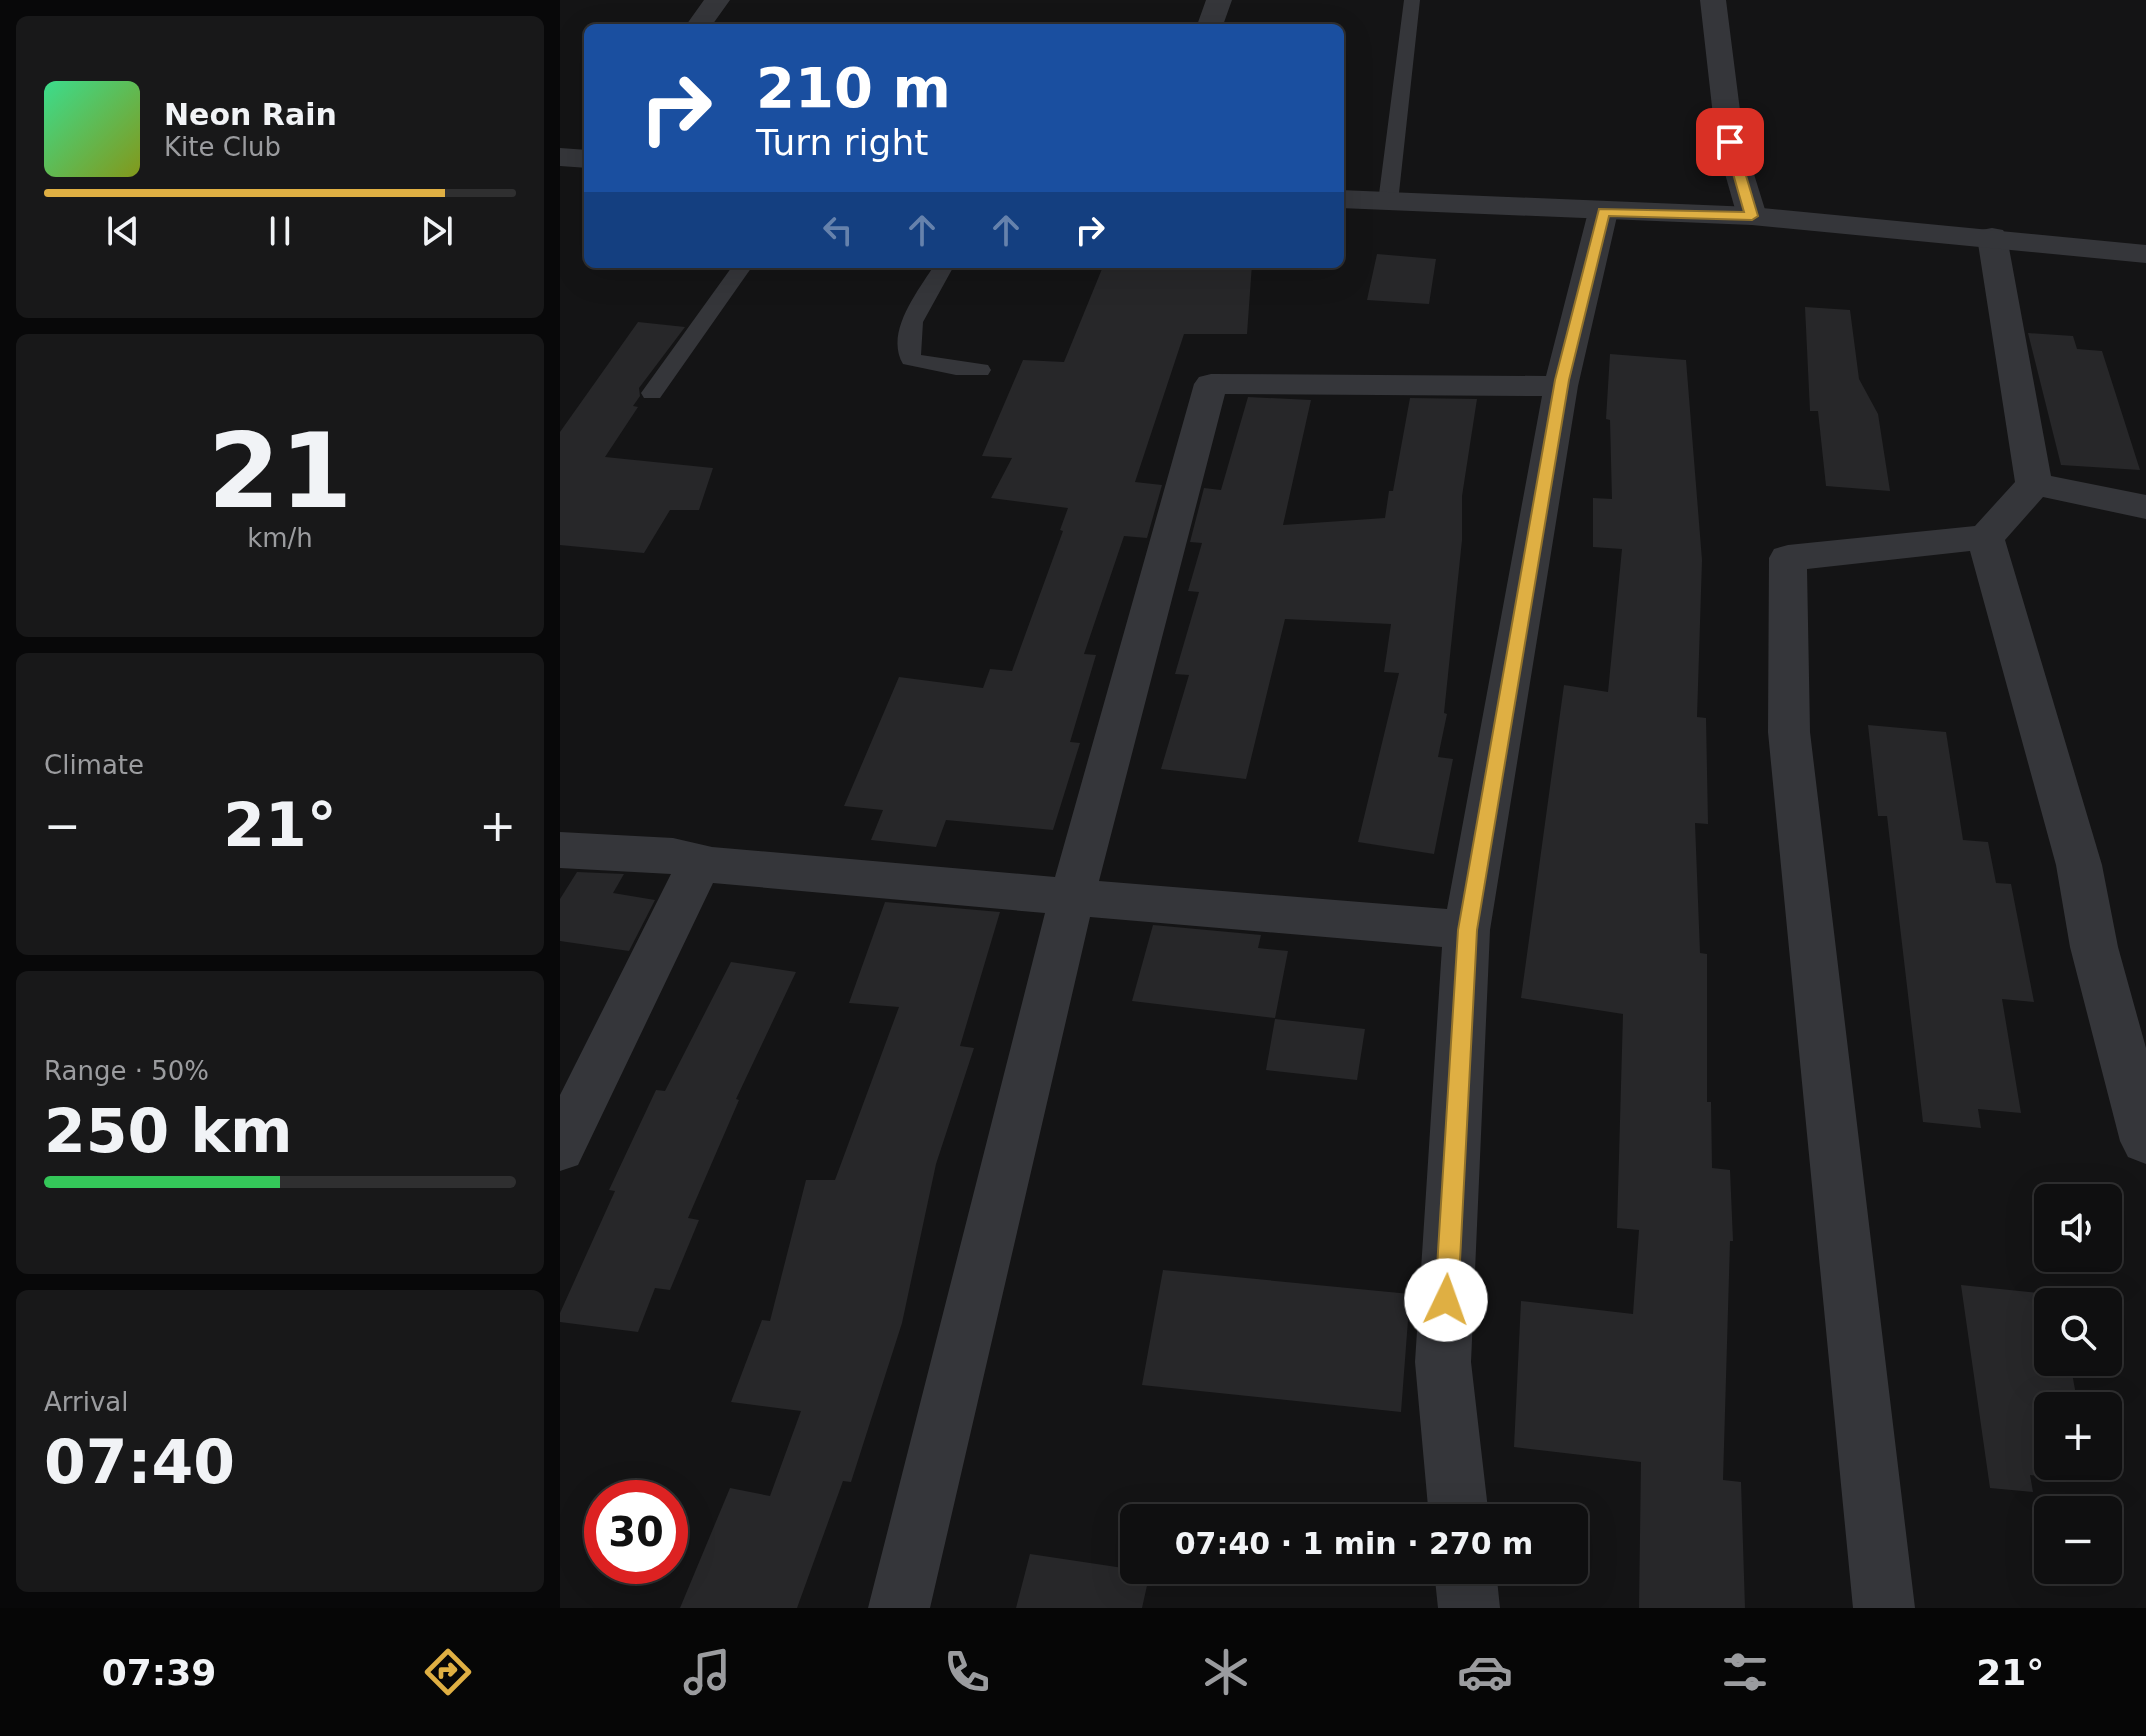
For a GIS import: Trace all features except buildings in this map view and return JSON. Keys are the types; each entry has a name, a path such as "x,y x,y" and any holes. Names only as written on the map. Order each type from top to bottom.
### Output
{"street":[{"path":"700,24 717,0"},
{"path":"1210,24 1219,0"},
{"path":"1713,0 1730,142 1752,216"},
{"path":"560,157 584,159"},
{"path":"1344,199 1752,216 2146,254"},
{"path":"1458,1504 1443,1362 1467,930 1561,386 1603,212"},
{"path":"1884,1608 1789,732 1788,558 1985,537 2000,525 2034,484 1992,237"},
{"path":"899,1608 1072,897 1211,384 1561,386"},
{"path":"2034,484 2146,507"},
{"path":"1985,537 2079,865 2094,947 2146,1141"},
{"path":"560,850 673,856 700,862 1072,897 1467,930"},
{"path":"560,1148 700,862"},
{"path":"1466,1584 1469,1608"}],"lane":[{"path":"1388,202 1412,0"},
{"path":"652,393 741,268"},
{"path":"943,268 914,319 906,344 911,359 956,369 980,370"}],"route":[{"path":"1446,1300 1467,930 1562,380 1603,212 1752,216 1730,142"}]}
